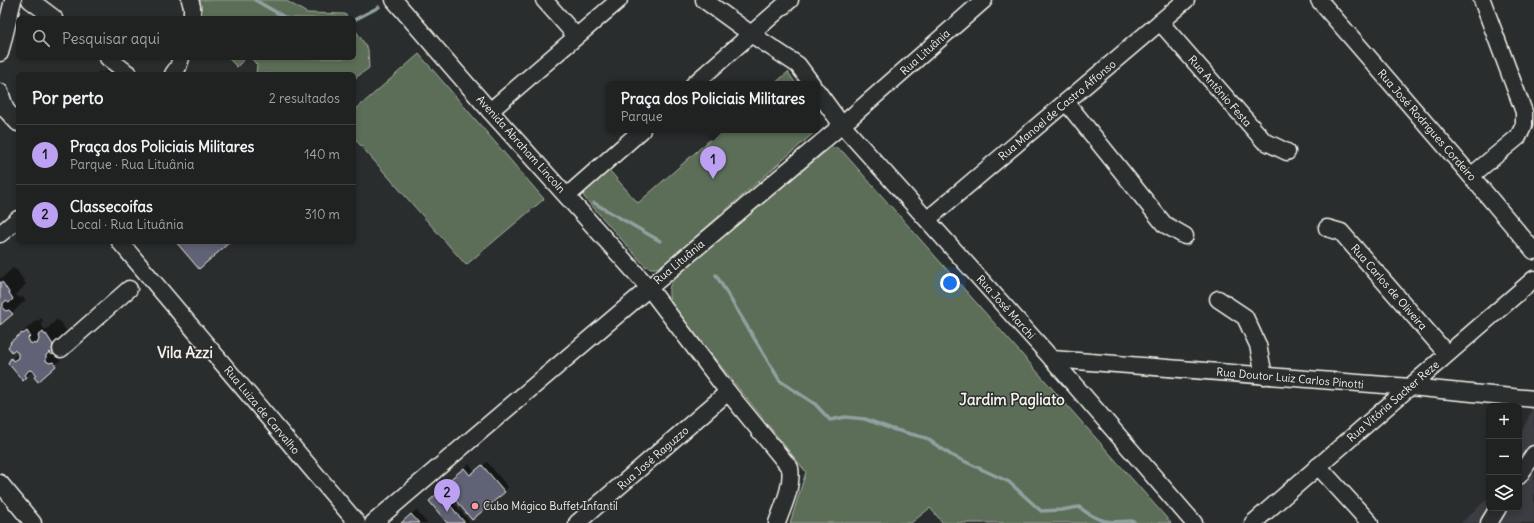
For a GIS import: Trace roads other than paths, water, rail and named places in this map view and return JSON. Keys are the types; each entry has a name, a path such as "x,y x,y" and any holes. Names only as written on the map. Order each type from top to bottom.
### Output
{"street":[{"path":"0,53 13,0"},
{"path":"30,0 51,16"},
{"path":"190,0 192,16"},
{"name":"Avenida Abraham Lincoln","path":"394,0 490,111 648,288 728,392 790,468 791,476 789,487 777,523"},
{"path":"544,0 576,36"},
{"path":"490,111 619,0"},
{"path":"704,0 751,34 798,65 810,81"},
{"path":"697,81 790,0"},
{"name":"Rua Lituânia","path":"373,523 648,288 842,125 984,0"},
{"name":"Rua Manoel de Castro Affonso","path":"928,219 1186,0"},
{"name":"Rua José Rodrigues Cordeiro","path":"1319,0 1534,251"},
{"path":"1471,176 1518,137 1524,125 1524,112 1482,0"},
{"name":"Rua Antônio Festa","path":"1160,22 1264,142 1287,152"},
{"path":"111,60 126,72"},
{"path":"174,72 178,67 180,60"},
{"path":"0,92 6,110 16,121"},
{"name":"Rua José Marchi","path":"820,95 842,125 928,219 1052,359 1194,523"},
{"path":"1066,102 1164,224 1184,236"},
{"path":"567,196 639,133"},
{"path":"0,234 16,221"},
{"name":"Rua Carlos de Oliveira","path":"1327,228 1342,232 1448,354"},
{"name":"Rua Luiza de Carvalho","path":"122,244 358,523"},
{"name":"Rua Vitória Sacker Reze","path":"1253,523 1534,279"},
{"path":"61,349 129,289"},
{"path":"1218,299 1245,317 1258,344 1264,376"},
{"name":"Rua Doutor Luiz Carlos Pinotti","path":"1052,359 1531,398"},
{"name":"Rua José Raguzzo","path":"587,520 728,392"},
{"path":"1520,475 1534,454"},
{"path":"1318,466 1370,523"},
{"path":"0,483 33,523"},
{"path":"1489,523 1496,511"}],"waterway":[{"path":"255,0 283,16"},
{"path":"356,19 379,7"},
{"path":"594,203 660,241"},
{"path":"716,275 780,381 815,404 830,420 845,417 865,419 892,429 926,438 951,455 1009,482 1041,511 1079,507 1104,521 1132,521 1135,523"}],"place":[{"name":"Praça dos Policiais Militares","path":"713,179"},
{"name":"Cubo Mágico Buffet Infantil","path":"475,506"},
{"name":"Classecoifas","path":"447,512"}],"district":[{"name":"Vila Azzi","path":"185,352"},
{"name":"Jardim Pagliato","path":"1012,399"}]}
